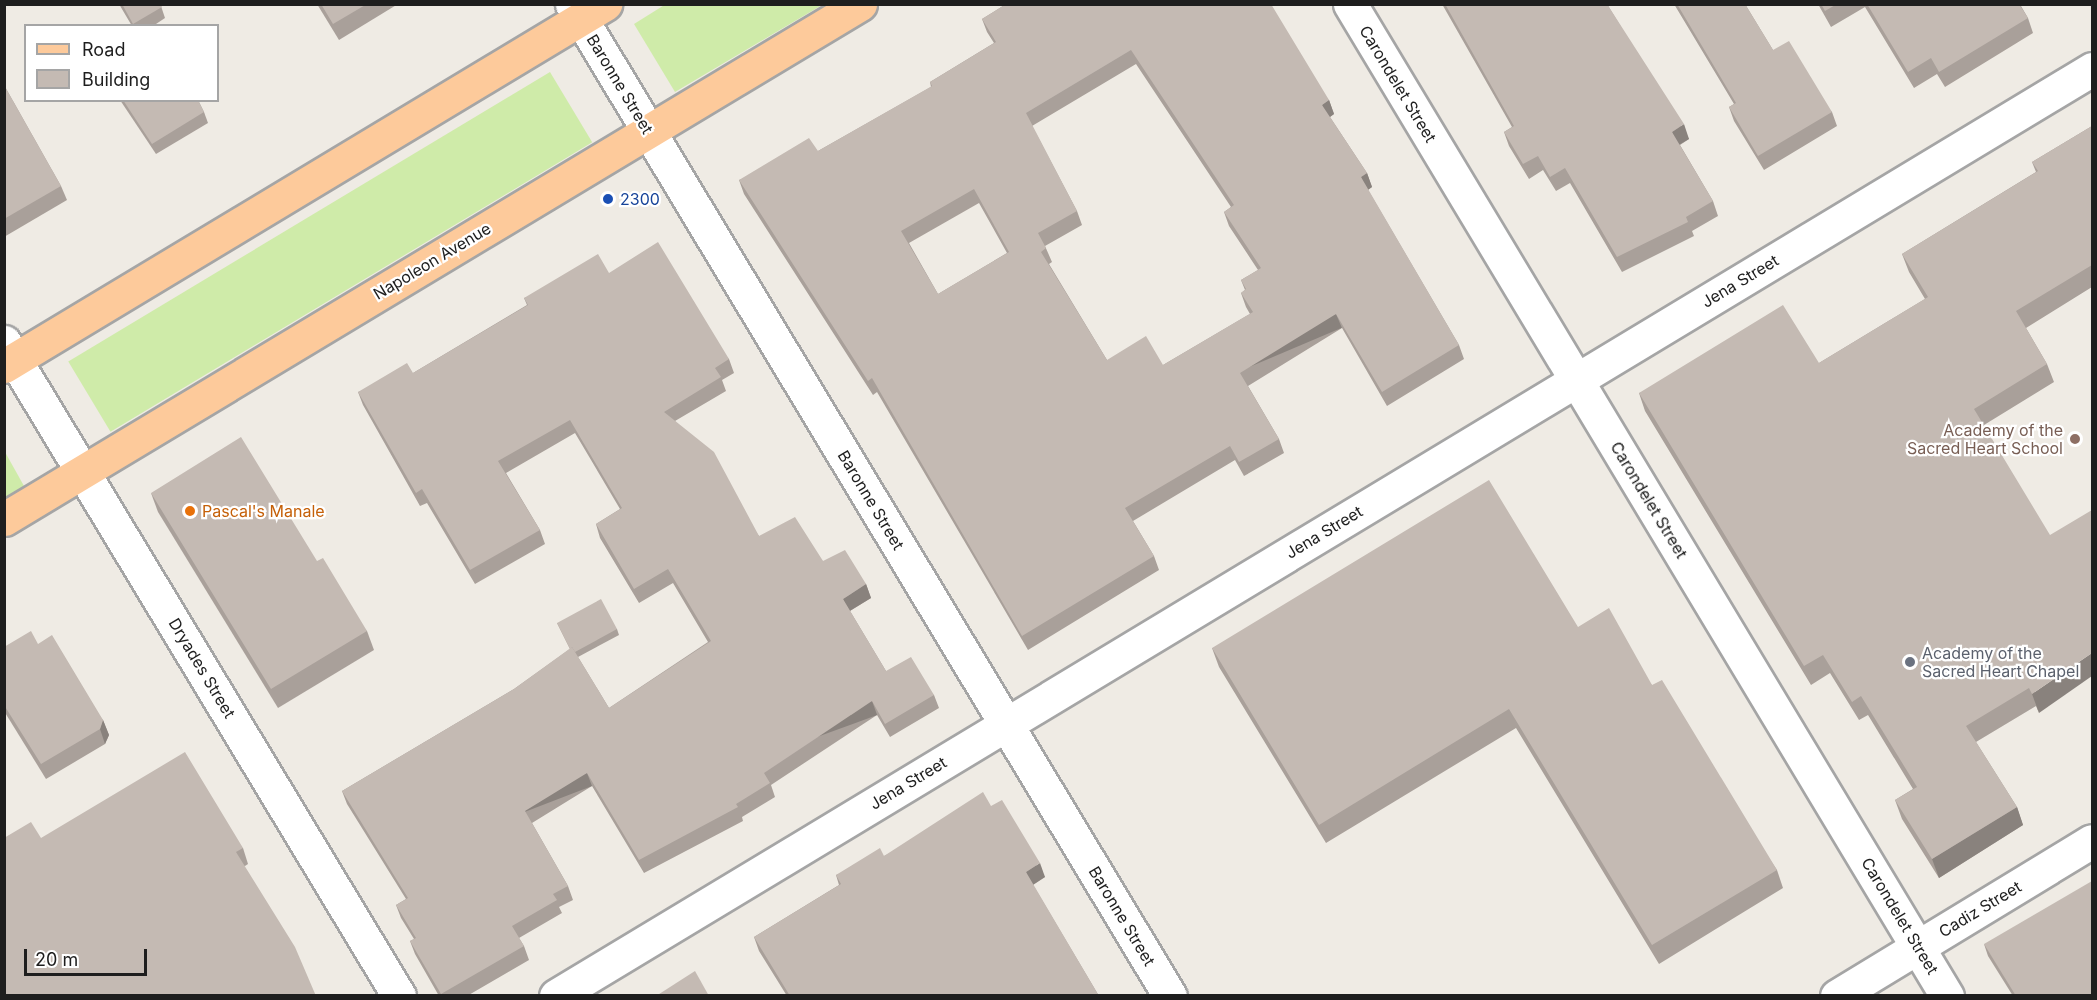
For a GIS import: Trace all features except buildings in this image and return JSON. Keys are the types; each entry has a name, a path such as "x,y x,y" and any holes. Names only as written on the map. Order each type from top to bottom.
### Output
{"main road":[{"name":"Napoleon Avenue","path":"4,519 860,4"},
{"path":"8,356 586,9"}],"street":[{"name":"Carondelet Street","path":"1350,4 1947,996"},
{"name":"Baronne Street","path":"586,9 649,131 1170,996"},
{"name":"Jena Street","path":"556,996 2092,69"},
{"name":"Dryades Street","path":"8,356 83,472 399,996"},
{"name":"Cadiz Street","path":"1837,996 2092,841"}],"green space":[{"path":"666,4 822,5 675,92 634,24"},
{"path":"550,72 592,142 111,432 68,361"},
{"path":"5,452 24,486 4,498"}],"place":[{"name":"2300","path":"608,199"},
{"name":"Academy of the Sacred Heart School","path":"2075,439"},
{"name":"Pascal's Manale","path":"190,511"},
{"name":"Academy of the Sacred Heart Chapel","path":"1910,662"}]}
